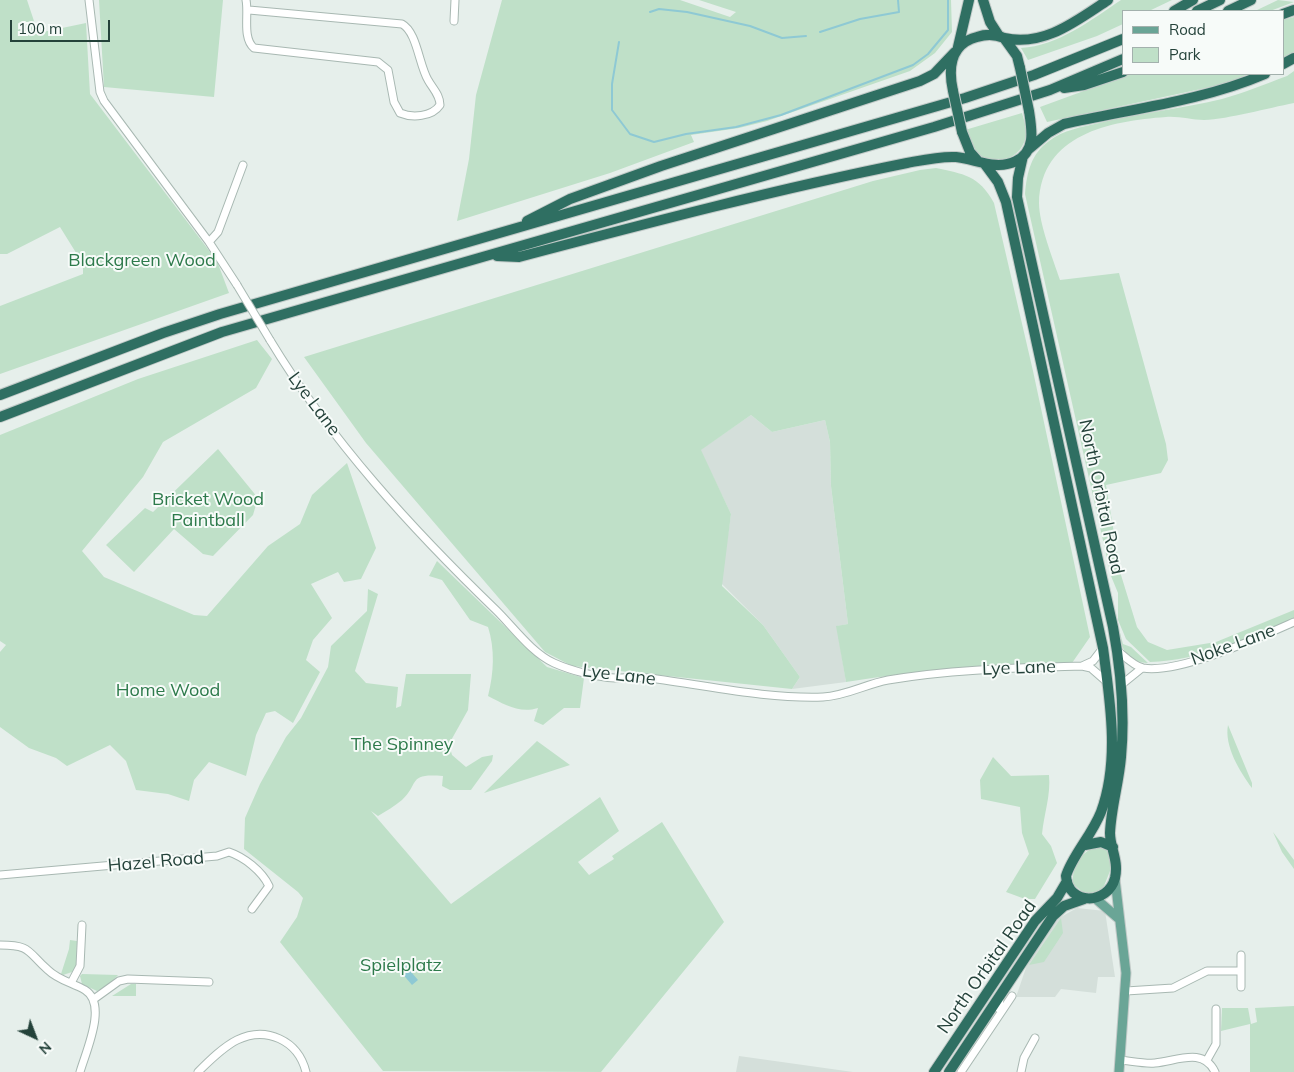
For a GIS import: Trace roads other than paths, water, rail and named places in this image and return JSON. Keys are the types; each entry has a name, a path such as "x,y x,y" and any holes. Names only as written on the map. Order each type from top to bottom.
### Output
{"highway":[{"path":"956,50 969,0"},
{"path":"983,0 990,22 1002,37"},
{"path":"510,229 570,199 928,78 968,39 976,37 1002,37 1025,41 1044,37 1075,22 1108,0"},
{"path":"1176,10 1193,0"},
{"path":"1199,10 1220,0"},
{"path":"1230,10 1252,0"},
{"name":"North Orbital Road","path":"1002,37 1016,56 1020,68 1032,136 1017,188 1020,212 1118,651 1122,685 1123,734 1118,784 1110,833 1112,847"},
{"path":"0,395 163,333 220,314 965,98 1034,75 1122,39"},
{"name":"North Orbital Road","path":"956,50 950,68 962,132 970,152 998,182 1006,202 1103,648 1108,683 1111,741 1109,781 1101,811 1085,845"},
{"path":"0,417 222,332 934,127 1050,90 1122,59"},
{"path":"1050,90 1084,85 1122,72"},
{"path":"487,256 520,257 666,218 908,163 956,157 982,163 1007,164 1026,153 1048,133 1064,124 1211,93 1263,75"},
{"path":"1101,842 1112,847 1116,865 1115,879 1106,892 1096,899 1084,899 1073,892 1067,881 1068,870 1085,845 1101,842"},
{"name":"North Orbital Road","path":"934,1072 1034,921 1057,898 1067,881"},
{"name":"North Orbital Road","path":"949,1072 1053,916 1064,906 1084,899"}],"main road":[{"path":"1115,879 1126,991 1119,1072"},
{"path":"1096,899 1118,918"}],"street":[{"path":"89,0 100,92 122,127 209,242 218,232 243,165"},
{"path":"246,0 249,10 248,38 254,48 378,62 385,66 391,75 394,102 400,112 410,116 423,114 435,111 440,105 438,96 420,64 412,32 402,24 249,10"},
{"path":"454,21 455,0"},
{"name":"Lye Lane","path":"209,242 300,387 357,460 439,554 531,645 554,663 608,677 645,678 805,697 854,692 888,680 985,669 1082,666 1091,668 1108,683"},
{"name":"Noke Lane","path":"1142,668 1168,665 1210,656 1294,622"},
{"name":"Lye Lane","path":"1082,666 1093,661 1103,648"},
{"path":"1118,651 1142,668 1122,685"},
{"name":"Hazel Road","path":"0,875 217,856 229,852 252,866 262,875 269,886 252,909"},
{"path":"71,984 80,966 82,925"},
{"path":"0,945 19,946 29,950 47,970 86,991 94,999 96,1016 80,1072"},
{"path":"1241,987 1242,955"},
{"path":"1126,991 1173,988 1207,971 1241,971"},
{"path":"94,999 120,981 128,979 209,982"},
{"path":"1000,994 999,1009 1002,1011"},
{"path":"961,1072 1012,996"},
{"path":"1207,1060 1216,1044 1216,1009"},
{"path":"198,1072 230,1044 257,1034 274,1036 288,1043 301,1059 306,1072"},
{"path":"1022,1072 1024,1058 1035,1038"},
{"path":"1120,1060 1151,1063 1195,1057 1207,1060 1215,1072"}],"water":[{"path":"406,966 418,980 412,985 400,971 400,968"}],"waterway":[{"path":"820,32 860,19 899,12 898,0"},
{"path":"619,42 612,84 612,110 630,134 654,142 686,134 736,127 781,115 913,65 928,54 948,30 948,0"},
{"path":"650,12 659,9 687,12 750,26 782,38 806,36"}],"park label":[{"name":"Blackgreen Wood","path":"142,261"},
{"name":"Bricket Wood Paintball","path":"208,510"},
{"name":"Home Wood","path":"168,691"},
{"name":"The Spinney","path":"402,745"},
{"name":"Spielplatz","path":"401,966"}]}
